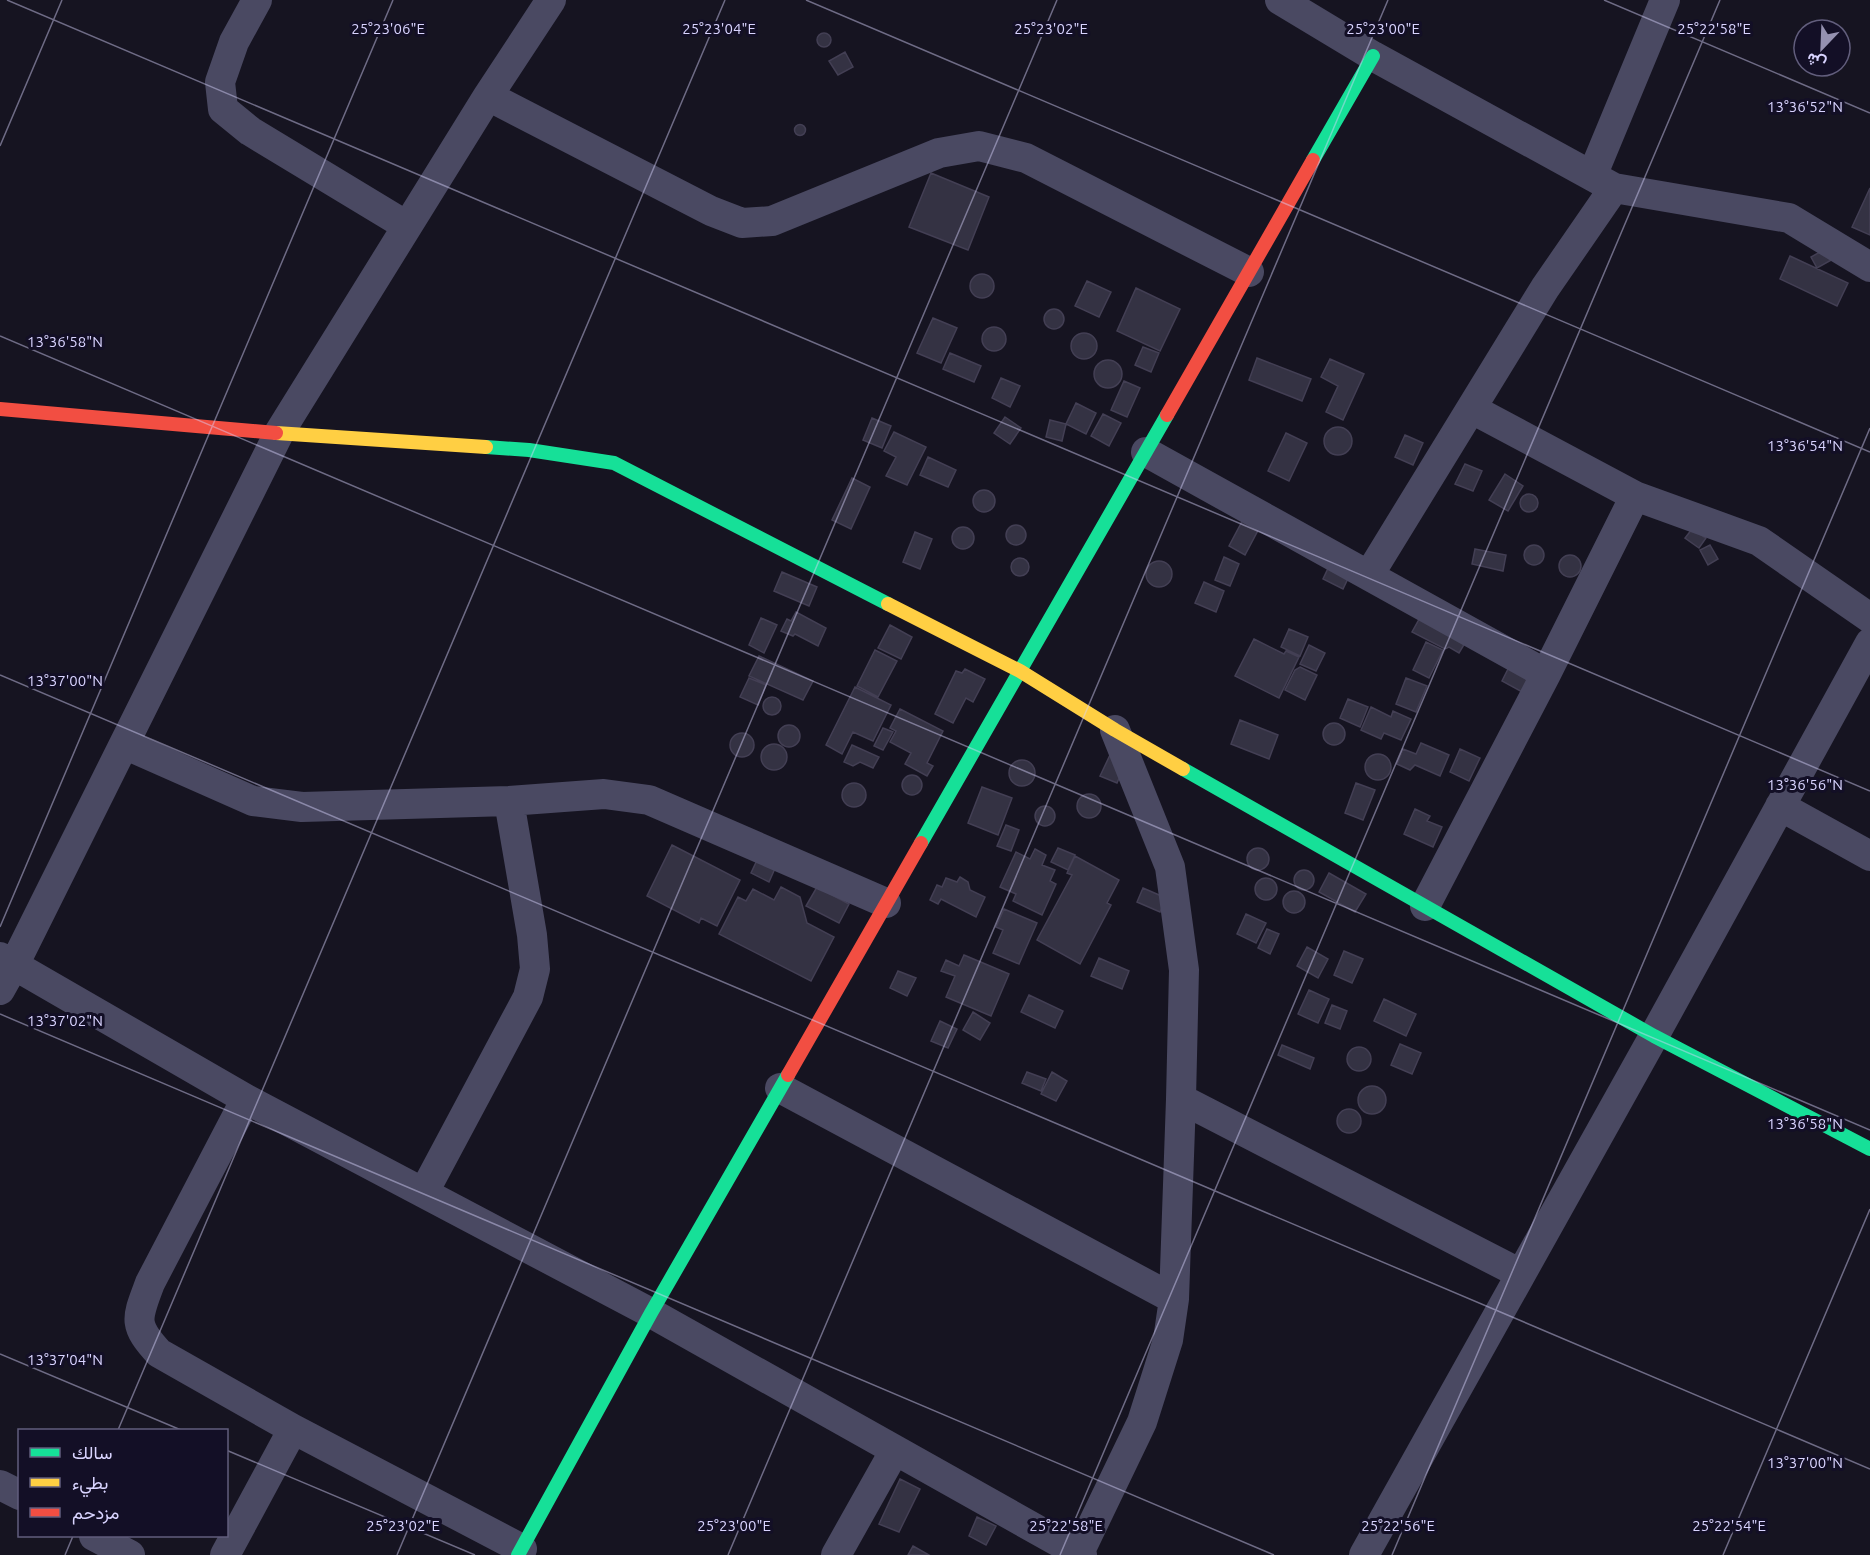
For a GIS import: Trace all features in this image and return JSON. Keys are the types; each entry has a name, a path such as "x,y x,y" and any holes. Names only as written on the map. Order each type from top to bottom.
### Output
{"street":[{"path":"257,0 234,42 220,82 223,109 250,131 407,226"},
{"path":"551,0 488,96 279,433 124,744 5,970 651,1313 1080,1554 1142,1422 1168,1340 1174,1299 1184,970 1170,867 1115,730"},
{"path":"1280,0 1373,56 1603,182 1789,218 1870,267"},
{"path":"1369,575 1545,288 1603,182 1665,0"},
{"path":"246,1099 150,1283 138,1315 144,1336 159,1353 293,1429 520,1552 651,1313 1373,56"},
{"path":"488,96 711,211 742,223 772,221 939,153 979,146 1026,159 1249,272"},
{"path":"0,409 279,433 529,450 614,463 1020,671 1115,730 1654,1036 1870,1149"},
{"path":"1472,409 1635,496 1759,541 1870,618"},
{"path":"1146,452 1546,674"},
{"path":"1425,906 1546,674 1635,496"},
{"path":"1364,1555 1870,643"},
{"path":"124,744 253,801 302,807 509,801 604,794 649,800 886,903"},
{"path":"424,1192 528,997 535,969 532,936 509,801"},
{"path":"1780,806 1870,856"},
{"path":"780,1088 1174,1299"},
{"path":"1181,1099 1521,1274"},
{"path":"225,1555 293,1429"},
{"path":"836,1555 895,1450"},
{"path":"0,1485 18,1494"},
{"path":"96,1537 130,1555"}],"building":[{"path":"824,33 829,35 831,40 829,45 824,47 819,45 817,40 819,35"},
{"path":"845,52 853,67 838,75 829,61"},
{"path":"800,125 804,126 804,134 800,135 796,134 795,130 796,126"},
{"path":"931,173 989,197 968,250 909,227"},
{"path":"1870,188 1870,235 1852,227"},
{"path":"1829,247 1835,258 1817,268 1811,257"},
{"path":"1790,256 1848,283 1837,306 1780,279"},
{"path":"982,274 987,275 993,281 993,291 987,297 982,298 977,297 971,291 970,286 971,281 977,275"},
{"path":"1087,281 1111,292 1099,317 1075,306"},
{"path":"1136,288 1180,309 1160,351 1117,331"},
{"path":"1054,309 1061,312 1064,319 1061,326 1054,329 1047,326 1044,319 1047,312"},
{"path":"933,318 957,328 941,363 917,353"},
{"path":"994,327 999,328 1005,334 1005,344 999,350 994,351 989,350 983,344 982,339 983,334 989,328"},
{"path":"1084,333 1093,337 1097,346 1093,355 1084,359 1075,355 1071,346 1075,337"},
{"path":"1143,347 1159,353 1151,372 1135,365"},
{"path":"950,353 981,366 974,382 943,369"},
{"path":"1257,358 1311,379 1302,401 1249,380"},
{"path":"1330,359 1364,374 1343,420 1326,412 1338,386 1321,377"},
{"path":"1108,360 1118,364 1122,374 1118,384 1108,388 1098,384 1094,374 1098,364"},
{"path":"1001,378 1020,386 1010,407 992,398"},
{"path":"1124,381 1140,388 1127,417 1111,410"},
{"path":"1076,403 1096,413 1086,434 1066,424"},
{"path":"1103,414 1121,423 1109,446 1091,436"},
{"path":"1005,417 1021,428 1010,444 994,433"},
{"path":"872,418 891,426 882,448 863,440"},
{"path":"1050,420 1066,424 1062,441 1046,437"},
{"path":"1338,427 1348,431 1352,441 1348,451 1338,455 1328,451 1324,441 1328,431"},
{"path":"894,432 926,447 907,485 886,476 896,457 884,451"},
{"path":"1286,433 1307,443 1289,481 1268,471"},
{"path":"1405,435 1423,443 1413,465 1395,457"},
{"path":"928,457 956,470 948,487 920,475"},
{"path":"1465,464 1482,471 1473,491 1455,484"},
{"path":"1505,474 1523,486 1508,511 1489,500"},
{"path":"852,478 870,487 851,529 832,520"},
{"path":"984,490 992,493 995,501 992,509 984,512 976,509 973,501 976,493"},
{"path":"1529,494 1535,497 1538,503 1535,509 1529,512 1523,509 1520,503 1523,497"},
{"path":"1247,512 1263,521 1245,555 1229,546"},
{"path":"1016,525 1023,528 1026,535 1023,542 1016,545 1009,542 1006,535 1009,528"},
{"path":"963,527 971,530 974,538 971,546 963,549 955,546 952,538 955,530"},
{"path":"1692,529 1706,538 1699,548 1685,538"},
{"path":"915,532 932,539 920,569 903,562"},
{"path":"1534,545 1541,548 1544,555 1541,562 1534,565 1527,562 1524,555 1527,548"},
{"path":"1710,545 1718,559 1708,565 1700,550"},
{"path":"1475,549 1506,555 1503,571 1472,564"},
{"path":"1570,555 1578,558 1581,566 1578,574 1570,577 1562,574 1559,566 1562,558"},
{"path":"1224,557 1239,564 1230,586 1215,580"},
{"path":"1016,558 1024,558 1029,563 1027,574 1016,576 1011,571 1011,563"},
{"path":"1332,560 1352,570 1343,589 1323,579"},
{"path":"1159,561 1168,565 1172,574 1168,583 1159,587 1150,583 1146,574 1150,565"},
{"path":"782,572 817,587 809,606 774,591"},
{"path":"1204,582 1224,591 1216,612 1195,603"},
{"path":"796,612 826,628 818,646 795,634 793,636 781,631 787,619 791,621"},
{"path":"1422,614 1468,638 1459,653 1449,647 1445,649 1412,632"},
{"path":"761,618 777,625 764,653 749,645"},
{"path":"890,625 912,637 901,659 878,648"},
{"path":"1289,629 1308,637 1300,656 1281,647"},
{"path":"1254,639 1284,654 1286,651 1299,657 1279,698 1235,676"},
{"path":"1426,642 1443,650 1429,678 1413,670"},
{"path":"1309,645 1325,653 1316,671 1300,664"},
{"path":"875,650 897,661 878,697 857,686"},
{"path":"759,656 813,681 803,700 749,676"},
{"path":"1300,667 1317,675 1305,700 1285,690 1295,670"},
{"path":"1509,667 1535,671 1524,693 1502,681"},
{"path":"965,669 985,679 973,702 966,698 953,723 935,714 956,671 962,673"},
{"path":"749,678 766,685 758,705 740,697"},
{"path":"1406,678 1427,686 1416,712 1396,704"},
{"path":"855,687 891,705 873,741 853,732 842,754 826,745"},
{"path":"772,697 778,700 781,706 778,712 772,715 766,712 763,706 766,700"},
{"path":"1348,699 1368,707 1360,727 1340,718"},
{"path":"1371,707 1391,717 1393,711 1411,719 1401,740 1384,733 1381,739 1361,730"},
{"path":"900,709 943,731 927,763 933,766 927,776 905,764 911,753 890,742 896,731 890,728"},
{"path":"1240,720 1278,735 1269,759 1231,744"},
{"path":"1334,723 1342,726 1345,734 1342,742 1334,745 1326,742 1323,734 1326,726"},
{"path":"785,725 793,725 800,732 800,740 793,747 785,747 778,740 778,732"},
{"path":"883,728 893,732 883,750 874,746"},
{"path":"742,733 747,734 753,740 753,750 747,756 742,757 737,756 731,750 730,745 731,740 737,734"},
{"path":"1421,743 1449,755 1440,776 1415,765 1410,770 1397,764 1403,749 1416,754"},
{"path":"774,744 783,748 787,757 783,766 774,770 765,766 761,757 765,748"},
{"path":"852,745 879,757 873,768 860,762 853,766 844,762"},
{"path":"1460,749 1480,758 1469,781 1450,772"},
{"path":"1378,754 1387,758 1391,767 1387,776 1378,780 1369,776 1365,767 1369,758"},
{"path":"1110,755 1126,762 1117,783 1100,776"},
{"path":"1022,760 1031,764 1035,773 1031,782 1022,786 1013,782 1009,773 1013,764"},
{"path":"912,775 919,778 922,785 919,792 912,795 905,792 902,785 905,778"},
{"path":"854,783 862,787 866,795 862,803 854,807 846,803 842,795 846,787"},
{"path":"1356,783 1375,790 1363,820 1345,813"},
{"path":"982,787 1012,798 998,835 968,823"},
{"path":"1084,794 1094,794 1101,801 1101,811 1094,818 1084,818 1077,811 1077,801"},
{"path":"1045,806 1052,809 1055,816 1052,823 1045,826 1038,823 1035,816 1038,809"},
{"path":"1415,809 1430,816 1427,821 1442,827 1433,847 1404,834"},
{"path":"1006,825 1019,830 1011,851 997,846"},
{"path":"672,845 740,880 717,926 701,918 699,923 647,896"},
{"path":"1058,848 1075,855 1068,870 1051,862"},
{"path":"1258,848 1266,851 1269,859 1266,867 1258,870 1250,867 1247,859 1250,851"},
{"path":"1035,849 1046,855 1042,865 1055,870 1050,881 1056,884 1042,915 1013,901 1016,894 1000,887 1016,852 1030,859"},
{"path":"759,856 777,864 769,882 751,873"},
{"path":"1075,856 1119,880 1107,903 1111,905 1080,964 1037,940 1072,875 1067,873"},
{"path":"1300,870 1308,870 1314,876 1314,884 1308,890 1300,890 1294,884 1294,876"},
{"path":"1329,873 1366,894 1355,912 1319,892"},
{"path":"960,877 968,882 970,890 985,897 976,917 941,899 938,904 930,900 937,885 942,887 946,878 957,882"},
{"path":"1266,878 1276,885 1277,889 1270,899 1266,900 1256,893 1255,889 1262,879"},
{"path":"781,887 800,897 807,923 834,937 811,981 719,934 738,897 746,901 753,889 774,900"},
{"path":"817,887 849,904 839,923 806,906"},
{"path":"1143,888 1166,898 1160,912 1137,902"},
{"path":"1294,891 1302,894 1305,902 1302,910 1294,913 1286,910 1283,902 1286,894"},
{"path":"1004,909 1037,923 1019,964 993,953 1003,930 996,927"},
{"path":"1246,914 1266,923 1256,943 1237,934"},
{"path":"1267,929 1279,934 1270,954 1258,948"},
{"path":"1307,947 1328,959 1318,978 1297,966"},
{"path":"1344,951 1363,959 1352,983 1334,975"},
{"path":"964,955 1009,974 991,1016 946,997 955,976 941,971 946,960 959,966"},
{"path":"1099,958 1129,971 1122,989 1091,976"},
{"path":"898,971 916,978 907,996 890,988"},
{"path":"1309,990 1329,999 1318,1023 1298,1014"},
{"path":"1029,995 1063,1011 1055,1028 1021,1012"},
{"path":"1384,999 1416,1014 1406,1036 1374,1021"},
{"path":"1332,1005 1347,1011 1340,1029 1325,1023"},
{"path":"973,1012 990,1023 980,1040 963,1030"},
{"path":"940,1021 957,1029 948,1048 931,1041"},
{"path":"1400,1044 1421,1053 1412,1074 1391,1065"},
{"path":"1282,1045 1314,1058 1310,1069 1278,1055"},
{"path":"1359,1047 1368,1050 1371,1059 1368,1068 1359,1071 1350,1068 1347,1059 1350,1050"},
{"path":"1027,1072 1046,1079 1041,1091 1022,1083"},
{"path":"1052,1072 1067,1081 1056,1101 1041,1094"},
{"path":"1372,1086 1382,1090 1386,1100 1382,1110 1372,1114 1362,1110 1358,1100 1362,1090"},
{"path":"1349,1109 1358,1112 1361,1121 1358,1130 1349,1133 1340,1130 1337,1121 1340,1112"},
{"path":"900,1479 920,1489 899,1532 879,1524"},
{"path":"977,1517 996,1526 986,1545 969,1536"},
{"path":"913,1546 929,1555 908,1555"}],"traffic: fast":[{"path":"1313,160 1373,56"},
{"path":"921,843 1167,415"},
{"path":"486,447 529,450 614,463 888,604"},
{"path":"1183,769 1654,1036 1870,1149"},
{"path":"518,1555 651,1313 788,1075"}],"traffic: slow":[{"path":"276,433 486,447"},
{"path":"888,604 1020,671 1183,769"}],"traffic: jam":[{"path":"1167,415 1313,160"},
{"path":"0,409 276,433"},
{"path":"788,1075 921,843"}]}
